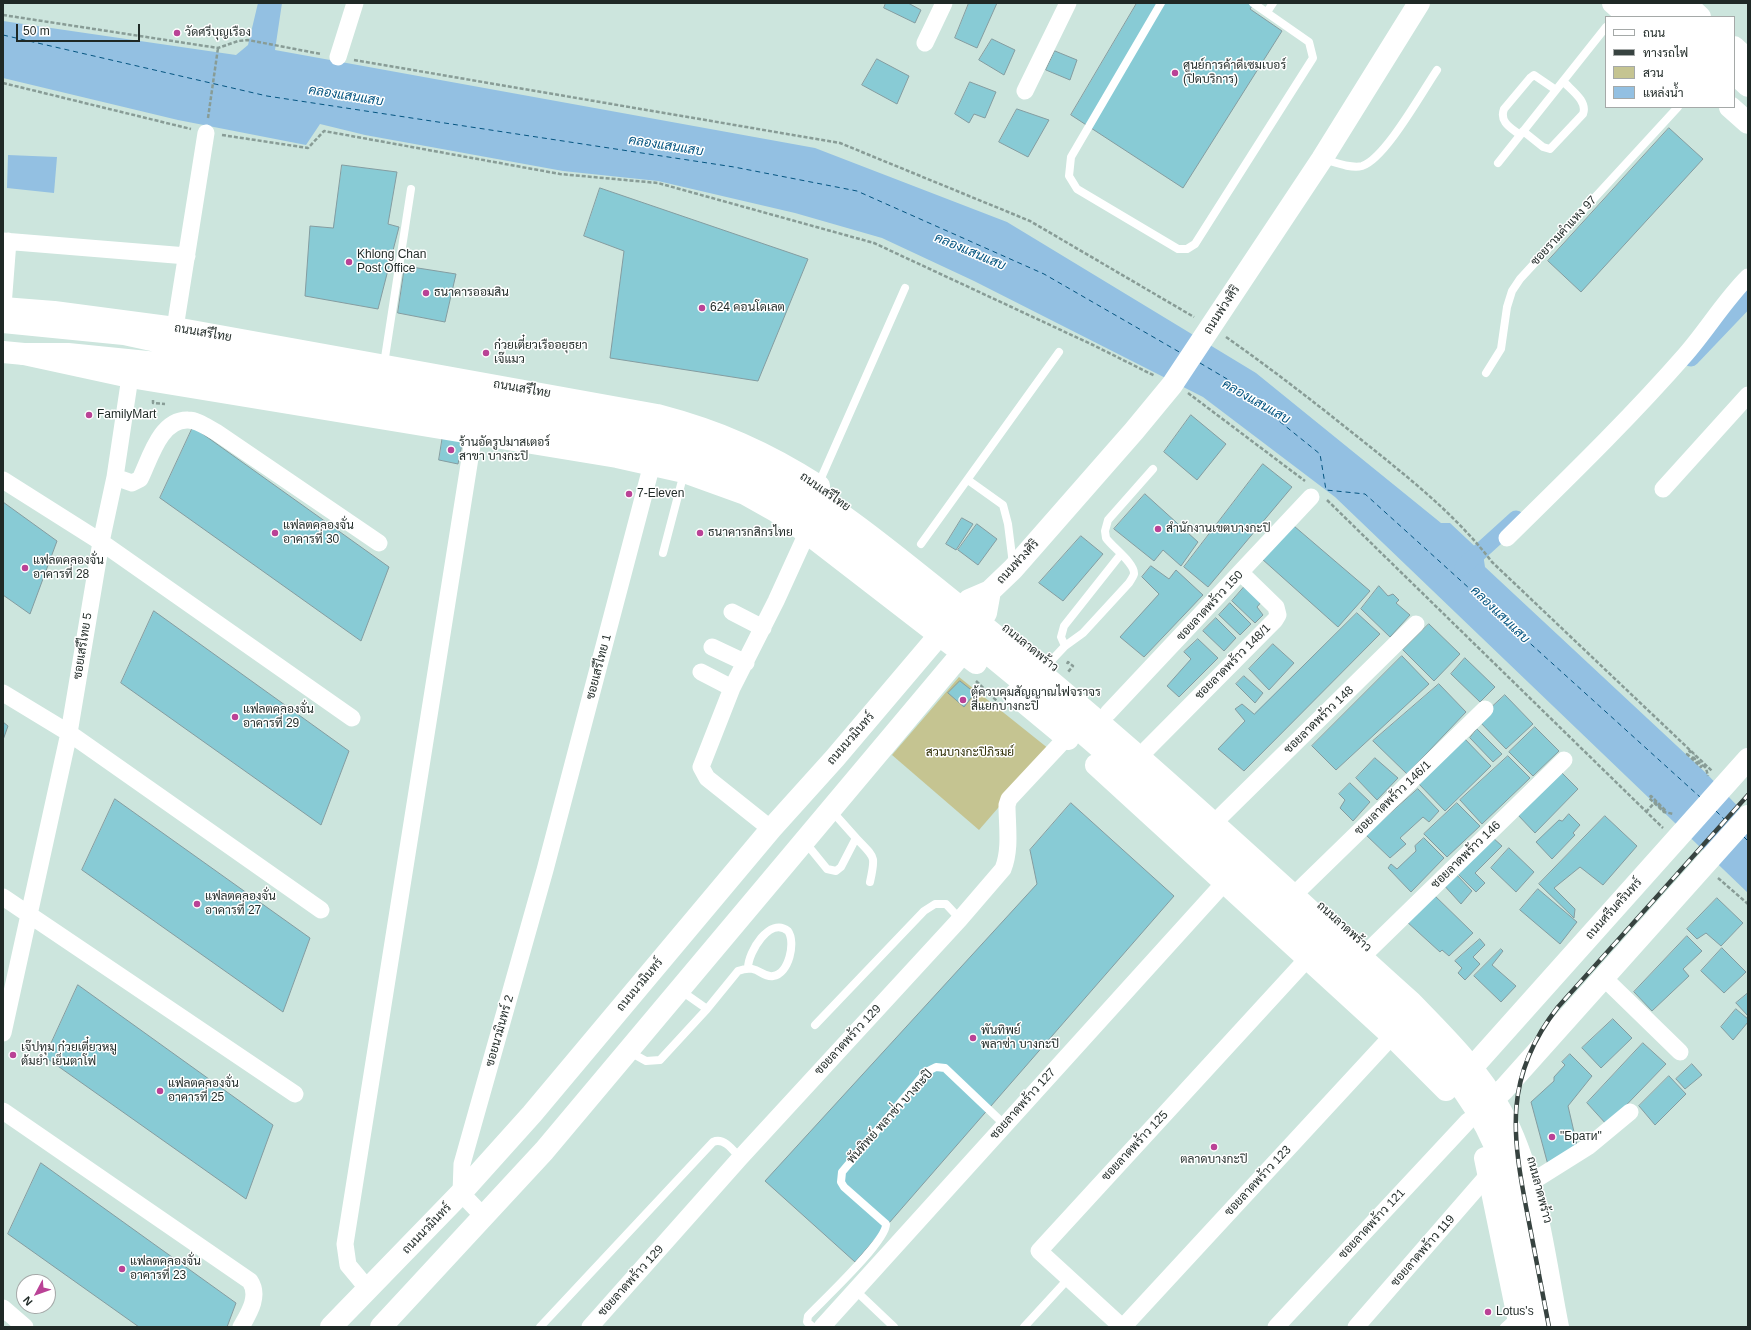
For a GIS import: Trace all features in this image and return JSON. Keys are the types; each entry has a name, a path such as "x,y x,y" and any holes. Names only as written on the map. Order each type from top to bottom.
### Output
{"main road":[{"name":"ถนนพ่วงศิริ","path":"940,635 969,600 990,591 1013,569 1134,431 1173,383 1322,159 1419,3"},
{"path":"1657,3 1671,16"},
{"path":"1685,3 1699,16"},
{"path":"1622,10 1647,16"},
{"path":"1735,74 1748,86"},
{"path":"1735,93 1748,105"},
{"path":"1731,108 1748,123"},
{"name":"ถนนเสรีไทย","path":"3,307 96,317 175,328 624,407 690,423 744,444 767,455 818,486 986,613"},
{"path":"3,322 124,334 191,348 634,424 680,435 723,448 765,467 802,489 893,554 1064,691 1411,1002 1452,1044 1470,1065 1497,1106 1511,1132 1520,1156 1536,1214 1558,1327"},
{"path":"3,352 24,354 68,354 157,363 631,443 674,453 717,466 759,486 793,506 883,570 1052,705 1386,1006 1424,1044 1470,1101 1493,1143 1502,1166 1515,1218 1537,1327"},
{"path":"24,354 130,377 474,433 652,464 684,472 745,494 776,512 807,533 963,652 1066,738 1308,958 1392,1036 1449,1093 1468,1121 1478,1140 1489,1174 1514,1323"},
{"name":"ถนนพ่วงศิริ","path":"963,652 986,613 990,591"},
{"name":"ถนนลาดพร้าว","path":"986,613 1060,668 1434,1009 1480,1059 1504,1089 1518,1117 1538,1178 1570,1327"},
{"name":"ถนนนวมินทร์","path":"331,1327 461,1194 532,1114 771,829 835,758 940,635"},
{"path":"381,1327 544,1151 963,652"},
{"name":"ถนนศรีนครินทร์","path":"1449,1093 1620,904 1748,759"},
{"path":"807,789 831,810"},
{"path":"1468,1121 1504,1089 1748,816"}],"street":[{"path":"338,57 355,3"},
{"path":"925,43 944,3"},
{"path":"1026,91 1068,3"},
{"path":"175,328 207,127"},
{"path":"3,307 5,241 187,256"},
{"path":"1507,538 1609,438 1686,354 1720,309 1748,277"},
{"name":"ซอยเสรีไทย 5","path":"3,1034 28,914 69,733 101,542 115,478 130,377"},
{"path":"1663,489 1748,395"},
{"path":"115,478 132,482 140,479 163,432 176,422 189,420 194,421 216,432 379,542"},
{"path":"368,1289 348,1265 345,1244 394,928 421,772 474,433"},
{"name":"ซอยเสรีไทย 1","path":"546,870 652,464"},
{"path":"3,480 101,542 352,718"},
{"name":"ซอยลาดพร้าว 150","path":"1108,713 1241,574 1311,497"},
{"path":"771,829 707,778 702,770 702,762 732,688 763,628 807,533"},
{"name":"ซอยลาดพร้าว 148/1","path":"1147,748 1275,620 1278,615 1276,607 1241,574"},
{"path":"732,612 763,628"},
{"name":"ซอยลาดพร้าว 148","path":"1221,816 1416,624"},
{"path":"712,647 746,663"},
{"path":"701,672 732,688"},
{"path":"3,693 69,733 321,910"},
{"name":"ซอยลาดพร้าว 146/1","path":"1301,888 1485,709"},
{"name":"ซอยลาดพร้าว 129","path":"590,1327 740,1158 960,919 1003,869 1007,859 1007,805 1009,799 1066,738"},
{"name":"ซอยลาดพร้าว 146","path":"1369,950 1564,760"},
{"name":"ซอยนวมินทร์ 2","path":"461,1194 462,1164 546,870"},
{"name":"ซอยลาดพร้าว 127","path":"822,1327 1225,882"},
{"path":"3,897 296,1094"},
{"name":"ซอยลาดพร้าว 125","path":"1122,1327 1039,1250 1308,958"},
{"path":"1604,978 1680,1052"},
{"name":"ซอยลาดพร้าว 123","path":"1122,1327 1392,1036"},
{"path":"3,1111 250,1281 254,1292 253,1302 241,1327"},
{"path":"1538,1178 1589,1146 1630,1112"},
{"name":"ซอยลาดพร้าว 121","path":"1276,1327 1468,1121"},
{"name":"ซอยลาดพร้าว 119","path":"1356,1327 1489,1174"},
{"path":"461,1194 484,1217"},
{"path":"3,1308 25,1327"}],"lane":[{"path":"1161,3 1071,157 1069,176 1077,190 1178,249 1187,250 1195,244 1313,58 1312,47 1309,42 1253,3"},
{"path":"1267,12 1273,3"},
{"path":"1498,163 1605,28"},
{"path":"1322,159 1351,166 1362,166 1373,159 1385,147 1437,70"},
{"path":"1556,90 1534,75 1504,109 1501,115 1502,119 1543,147 1550,149 1583,114 1585,109 1584,102 1563,81"},
{"name":"ซอยรามคำแหง 97","path":"1486,373 1501,349 1507,307 1512,291 1520,279 1677,108"},
{"path":"384,364 412,189"},
{"path":"818,486 905,288"},
{"path":"921,544 1059,352"},
{"path":"1064,646 1083,633 1134,575 1133,568 1106,538 1105,531 1108,520 1153,469"},
{"path":"663,553 684,472"},
{"path":"968,480 1003,505 1008,524 1013,569"},
{"path":"1060,668 1064,646 1061,637 1064,626 1121,554"},
{"path":"831,810 873,857 875,861 870,882"},
{"path":"804,840 827,869 836,872 841,867 856,838"},
{"path":"815,1025 924,911 934,904 946,904 960,919"},
{"path":"628,1051 646,1061 660,1060 738,971 748,968 758,970 769,976 774,976 782,972 788,961 790,949 791,938 788,931 783,928 777,928 760,939 751,952 748,968"},
{"path":"680,989 707,1008"},
{"name":"พันทิพย์ พลาซ่่า บางกะปิ","path":"813,1327 807,1322 808,1316 872,1250 886,1229 886,1224 844,1188 842,1182 842,1172 926,1072 936,1067 945,1068 1005,1125"},
{"path":"540,1327 713,1142 718,1140 723,1141 740,1158"},
{"path":"1024,1327 1069,1278"},
{"path":"855,1290 894,1327"}],"path":[{"path":"3,15 218,48 238,41 248,40 338,57 840,143 1030,221 1210,329 1279,374 1392,465 1459,524 1498,567 1713,773"},
{"path":"3,83 207,127 218,48"},
{"path":"1694,756 1702,765 1701,767 1687,754 1690,752 1706,768"},
{"path":"1646,812 1655,802 1665,812 1666,811 1651,796 1649,798 1664,812"}],"green space":[{"name":"สวนบางกะปิภิรมย์","path":"959,677 1049,749 979,830 892,755"}],"water":[{"name":"คลองแสนแสบ","path":"258,3 282,3 275,50 815,148 1007,222 1256,373 1441,523 1450,523 1483,554 1485,567 1706,773 1748,817 1748,893 1335,497 1203,397 974,281 882,238 795,213 658,181 563,171 365,135 320,124 306,145 178,120 3,78 3,21 236,55 248,45"},
{"path":"8,155 57,157 54,193 7,188"}],"building":[{"path":"886,3 908,3 921,10 915,23 884,8"},
{"path":"969,3 997,3 977,48 955,38"},
{"name":"ศูนย์การค้าดีเซมเบอร์ (ปิดบริการ)","path":"1137,3 1254,3 1250,9 1282,31 1183,188 1071,115"},
{"path":"992,39 1015,50 1004,75 979,60"},
{"path":"1055,51 1077,60 1070,80 1046,70"},
{"path":"877,59 909,76 897,104 862,85"},
{"path":"970,82 996,92 985,118 974,114 969,123 955,114"},
{"path":"1017,109 1049,120 1028,157 999,142"},
{"path":"1669,128 1703,159 1581,292 1548,261"},
{"name":"Khlong Chan Post Office","path":"342,165 397,172 388,224 399,227 378,309 305,296 310,226 333,228"},
{"name":"624 คอนโดเลต","path":"600,188 808,259 758,381 610,358 624,251 584,236"},
{"name":"ธนาคารออมสิน","path":"405,266 456,274 445,322 398,313"},
{"path":"1191,415 1226,444 1197,480 1164,452"},
{"name":"แฟลตคลองจั่น อาคารที่ 30","path":"193,427 389,567 361,641 160,498"},
{"name":"ร้านอัดรูปมาสเตอร์ สาขา บางกะปิ","path":"443,435 463,439 458,464 439,460"},
{"path":"1263,464 1292,487 1208,587 1184,567"},
{"path":"1145,494 1198,542 1181,566 1163,550 1154,561 1114,529"},
{"name":"แฟลตคลองจั่น อาคารที่ 28","path":"3,502 57,541 30,614 3,595"},
{"path":"962,518 973,524 956,550 946,544"},
{"path":"977,524 997,539 978,565 958,550"},
{"path":"1294,526 1370,591 1338,627 1262,559"},
{"path":"1081,536 1103,554 1063,601 1039,583"},
{"path":"1151,566 1169,579 1176,570 1203,595 1144,657 1120,637 1159,594 1142,577"},
{"path":"1245,586 1263,600 1257,607 1263,615 1255,623 1232,601"},
{"path":"1379,586 1388,596 1393,594 1399,600 1396,603 1410,615 1390,637 1361,609"},
{"path":"1230,603 1251,624 1240,635 1219,615"},
{"name":"แฟลตคลองจั่น อาคารที่ 29","path":"154,611 349,751 321,825 121,683"},
{"path":"1357,613 1380,634 1244,771 1218,749 1245,721 1235,709 1242,704 1254,714"},
{"path":"1216,618 1236,638 1224,651 1203,631"},
{"path":"1429,624 1460,654 1434,681 1403,650"},
{"path":"1198,639 1218,658 1179,697 1167,686 1191,659 1184,652"},
{"path":"1273,644 1294,663 1269,690 1249,669"},
{"path":"1402,656 1429,684 1336,770 1312,746"},
{"path":"1465,658 1495,687 1480,702 1451,674"},
{"path":"1244,676 1263,693 1255,703 1236,684"},
{"name":"ตู้ควบคุมสัญญาณไฟจราจร สี่แยกบางกะปิ","path":"960,681 975,693 964,707 948,693"},
{"path":"1439,684 1466,712 1407,774 1373,741"},
{"path":"1505,695 1533,724 1506,749 1478,720"},
{"path":"3,722 8,726 3,740"},
{"path":"1535,727 1559,751 1533,776 1509,752"},
{"path":"1477,729 1502,754 1493,762 1470,738"},
{"path":"1463,737 1491,766 1445,811 1417,782"},
{"path":"1508,756 1530,778 1482,824 1460,800"},
{"path":"1375,758 1398,778 1377,800 1356,778"},
{"path":"1561,772 1578,789 1535,833 1517,814"},
{"path":"1350,783 1370,802 1353,821 1340,808 1345,800 1339,794"},
{"path":"1418,789 1439,811 1429,822 1423,817 1400,838 1406,844 1390,858 1366,835"},
{"name":"แฟลตคลองจั่น อาคารที่ 27","path":"115,799 310,938 283,1012 82,870"},
{"name":"พันทิพย์ พลาซ่า บางกะปิ","path":"1071,803 1174,896 855,1262 765,1181 1037,884 1030,850"},
{"path":"1457,803 1480,826 1447,857 1424,834"},
{"path":"1569,814 1580,825 1573,833 1575,835 1552,859 1536,842 1559,820 1562,821"},
{"path":"1605,816 1637,846 1603,885 1580,867 1554,888 1575,909 1574,918 1539,884"},
{"path":"1492,837 1502,846 1475,873 1485,883 1476,892 1456,872"},
{"path":"1424,838 1444,858 1411,892 1388,868 1391,864 1397,869 1416,851 1415,846"},
{"path":"1509,848 1534,872 1516,892 1491,868"},
{"path":"1454,872 1472,891 1461,904 1442,883"},
{"path":"1538,889 1577,922 1560,944 1520,910"},
{"path":"1432,893 1473,933 1449,956 1442,950 1440,952 1406,921"},
{"path":"1717,898 1743,923 1721,946 1706,933 1697,939 1687,929"},
{"path":"1687,936 1702,951 1683,969 1689,976 1652,1011 1634,992"},
{"path":"1480,939 1485,945 1473,957 1480,964 1465,980 1458,973 1462,968 1455,961"},
{"path":"1722,948 1746,972 1724,993 1701,971"},
{"path":"1501,949 1503,951 1492,965 1516,986 1501,1002 1474,976"},
{"name":"แฟลตคลองจั่น อาคารที่ 25","path":"78,985 273,1125 246,1199 45,1057"},
{"path":"1748,993 1748,1016 1736,1003"},
{"path":"1736,1009 1748,1019 1748,1022 1733,1040 1721,1027"},
{"path":"1613,1019 1632,1038 1601,1068 1582,1048"},
{"path":"1643,1043 1666,1064 1607,1125 1587,1103"},
{"path":"1570,1054 1592,1076 1568,1106 1578,1149 1548,1165 1531,1102 1554,1081 1554,1077 1565,1065 1562,1062"},
{"path":"1692,1064 1702,1075 1685,1089 1676,1079"},
{"path":"1669,1076 1686,1094 1655,1125 1639,1106"},
{"name":"แฟลตคลองจั่น อาคารที่ 23","path":"41,1163 236,1303 227,1327 139,1327 8,1234"}],"waterway":[{"path":"1691,358 1748,298"},
{"path":"1463,567 1516,519"}],"ferry route":[{"path":"3,35 267,96 734,167 857,191 1044,274 1181,353"},
{"path":"1200,363 1227,379 1320,454 1326,490 1365,494 1700,797"},
{"path":"1716,811 1728,823"},
{"path":"1744,837 1748,841"}],"railway":[{"path":"1549,1327 1518,1159 1516,1108 1520,1083 1528,1058 1540,1033 1558,1007 1748,795"}],"place":[{"name":"วัดศรีบุญเรือง","path":"177,33"},
{"name":"ศูนย์การค้าดีเซมเบอร์ (ปิดบริการ)","path":"1175,73"},
{"name":"Khlong Chan Post Office","path":"349,262"},
{"name":"ธนาคารออมสิน","path":"426,293"},
{"name":"624 คอนโดเลต","path":"702,308"},
{"name":"ก๋วยเตี๋ยวเรืออยุธยา เจ๊แมว","path":"486,353"},
{"name":"FamilyMart","path":"89,415"},
{"name":"ร้านอัดรูปมาสเตอร์ สาขา บางกะปิ","path":"451,450"},
{"name":"7-Eleven","path":"629,494"},
{"name":"สำนักงานเขตบางกะปิ","path":"1158,529"},
{"name":"แฟลตคลองจั่น อาคารที่ 30","path":"275,533"},
{"name":"ธนาคารกสิกรไทย","path":"700,533"},
{"name":"แฟลตคลองจั่น อาคารที่ 28","path":"25,568"},
{"name":"ตู้ควบคุมสัญญาณไฟจราจร สี่แยกบางกะปิ","path":"963,700"},
{"name":"แฟลตคลองจั่น อาคารที่ 29","path":"235,717"},
{"name":"แฟลตคลองจั่น อาคารที่ 27","path":"197,904"},
{"name":"พันทิพย์ พลาซ่า บางกะปิ","path":"973,1038"},
{"name":"เจ๊ปทุม ก๋วยเตี๋ยวหมู ต้มยำ เย็นตาโฟ","path":"13,1055"},
{"name":"แฟลตคลองจั่น อาคารที่ 25","path":"160,1091"},
{"name":"\"Брати\"","path":"1552,1137"},
{"name":"ตลาดบางกะปิ","path":"1214,1147"},
{"name":"แฟลตคลองจั่น อาคารที่ 23","path":"122,1269"},
{"name":"Lotus's","path":"1488,1312"}]}
